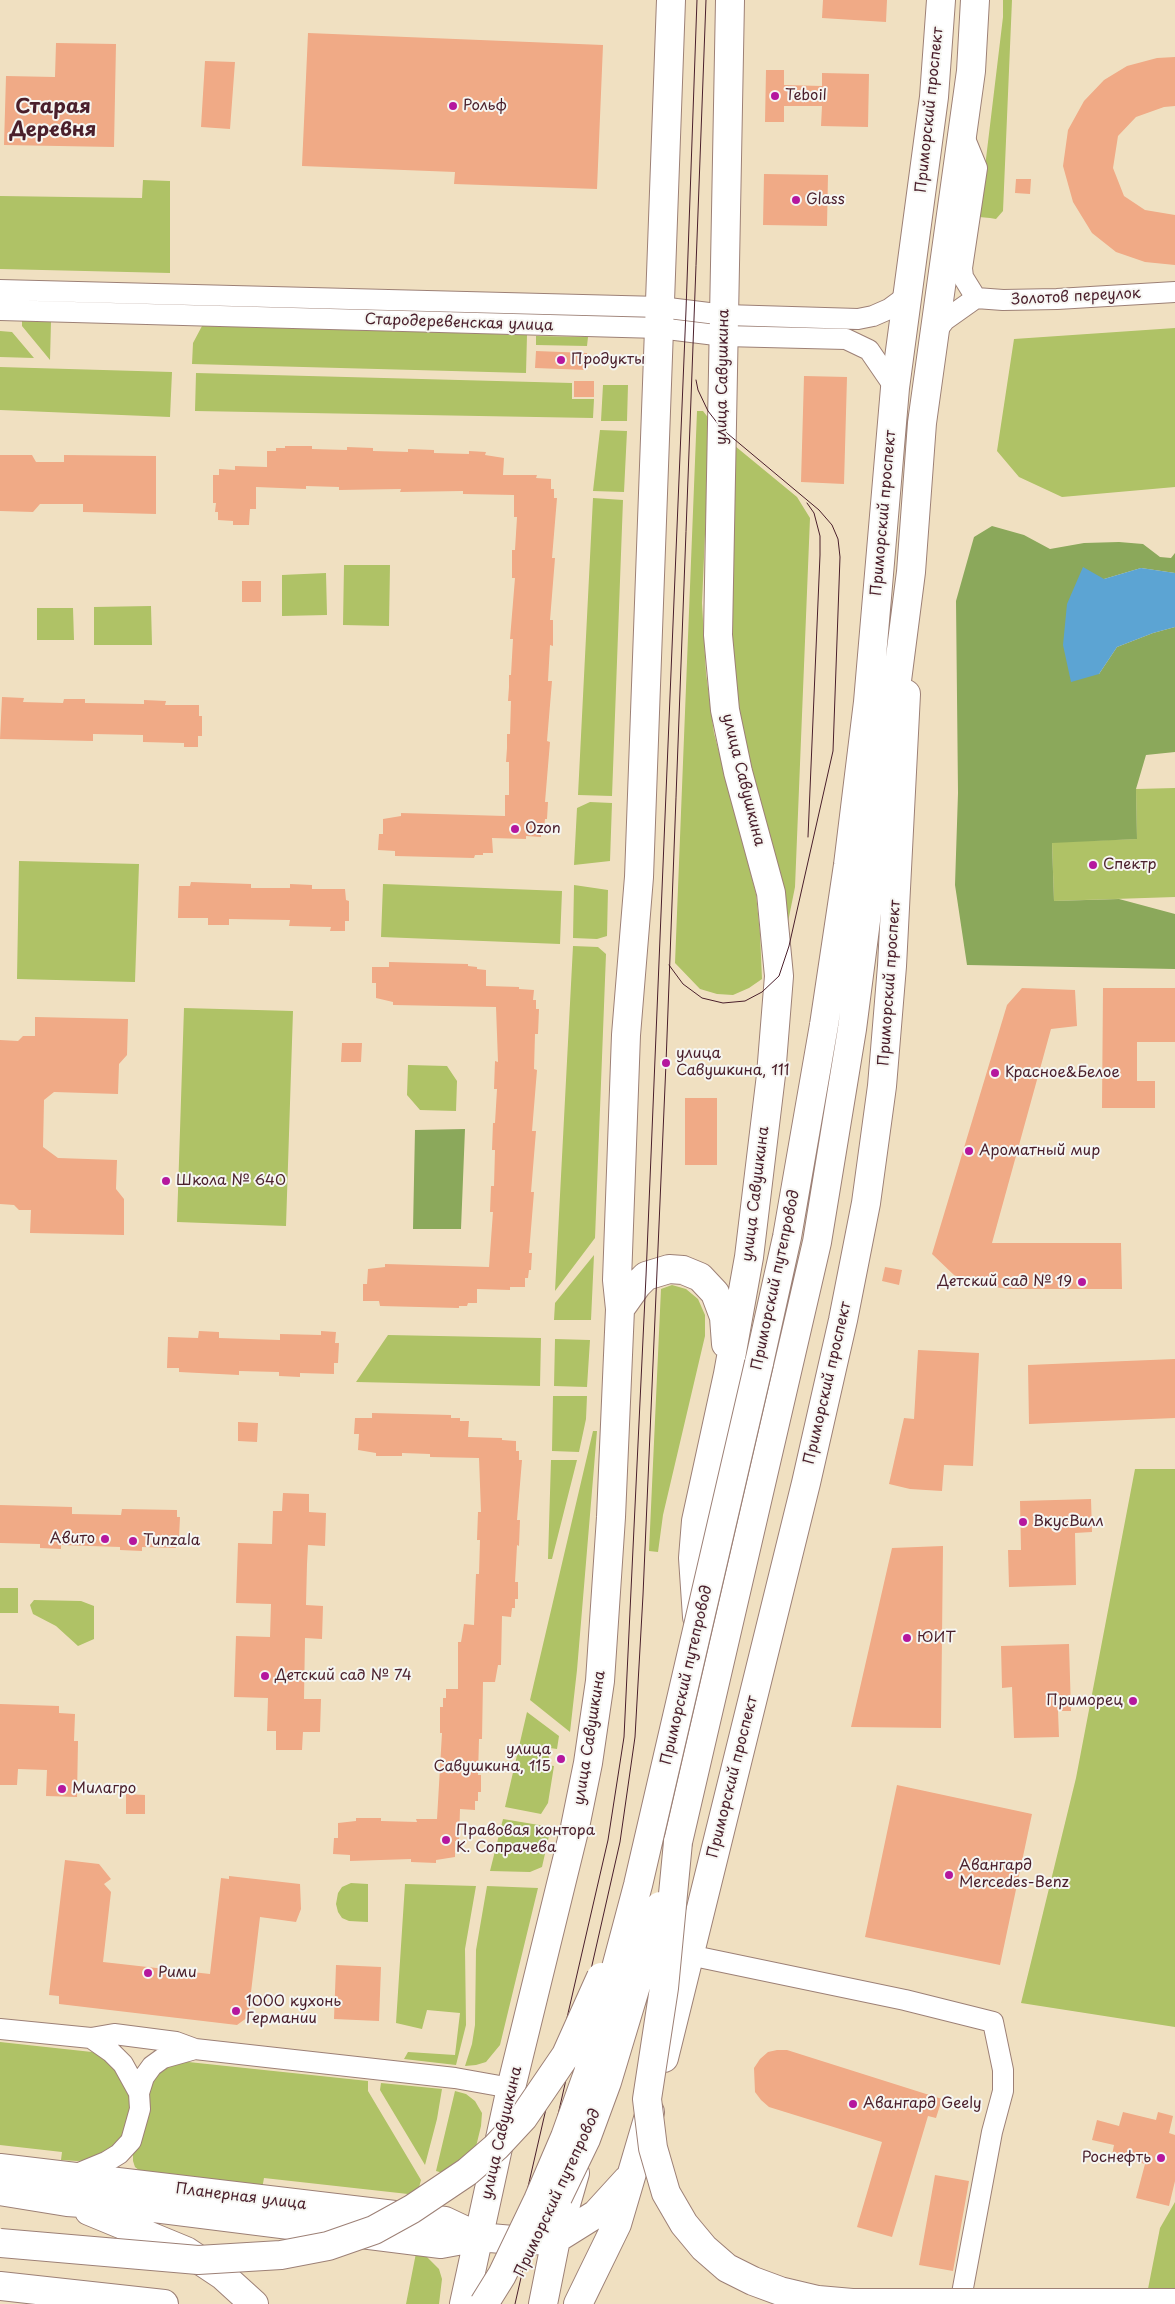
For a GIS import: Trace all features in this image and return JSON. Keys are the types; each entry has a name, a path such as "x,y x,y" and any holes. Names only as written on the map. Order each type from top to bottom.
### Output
{"main road":[{"name":"улица Савушкина","path":"464,2304 511,2088 575,1827 588,1763 600,1681 611,1517 620,1309 617,1280 626,1045 639,867 671,0"},
{"name":"улица Савушкина","path":"543,2304 556,2240 601,2076 696,1686 699,1646 693,1558 696,1521 728,1374 751,1238 772,1075 779,976 770,893 738,772 725,710 718,635 730,0"},
{"name":"Приморский проспект","path":"824,1025 848,865 868,702 895,388 934,97 941,0"},
{"name":"Приморский проспект","path":"578,2304 617,2224 654,2100 806,1483 843,1320 866,1203 882,1086 892,966 911,572 922,423 971,71 975,0"},
{"name":"Приморский проспект","path":"852,1030 911,572"},
{"name":"Приморский путепровод","path":"484,2304 510,2258 565,2137 590,2064 638,1885 787,1237 824,1025"},
{"name":"Приморский путепровод","path":"506,2304 586,2139 607,2082 678,1842 817,1242 852,1030"},
{"name":"улица Савушкина","path":"620,1309 646,1276 669,1269 683,1270 700,1277 714,1293 724,1317 728,1374"},
{"path":"678,1842 664,1988 647,2099 653,2148 666,2193 684,2224 704,2248 727,2268 753,2281 780,2291 818,2300 852,2303 1175,2303"},
{"path":"0,2243 198,2260 281,2255 328,2246 374,2230 412,2209 467,2172 496,2147 524,2118 566,2055 604,1972 638,1885"},
{"name":"Планерная улица","path":"0,2168 68,2189 154,2208 441,2244 479,2236 524,2241 556,2240"},
{"path":"556,2240 596,2214 631,2176"},
{"path":"68,2189 186,2252 222,2275 254,2304"},
{"name":"Планерная улица","path":"0,2192 68,2189"},
{"path":"0,2286 164,2304"}],"street":[{"path":"934,334 946,320 976,298 963,277 977,168 962,133"},
{"name":"Стародеревенская улица","path":"0,290 659,318 724,325 846,339 869,350 895,388"},
{"name":"Золотов переулок","path":"976,298 1003,300 1057,299 1175,292"},
{"name":"Стародеревенская улица","path":"724,325 858,319 873,316 889,309 908,294"},
{"name":"Стародеревенская улица","path":"0,310 659,318"},
{"path":"689,1955 904,2000 993,2022 1003,2070 1002,2092 992,2132 960,2304"},
{"path":"0,2029 91,2038 114,2034 176,2042 195,2049 455,2078 511,2088"},
{"path":"91,2038 111,2052 123,2064 139,2093"},
{"path":"68,2189 119,2154 131,2141 140,2109 139,2093 144,2077 152,2066 163,2058 195,2049"}],"green space":[{"path":"1003,0 1012,0 1003,211 996,219 979,217 1003,17"},
{"path":"143,180 170,181 170,273 0,269 0,196 142,198"},
{"path":"22,321 51,322 50,360 22,326"},
{"path":"202,326 527,335 526,373 192,364 193,343"},
{"path":"1175,328 1175,487 1062,497 1019,477 997,451 1014,339"},
{"path":"0,331 12,332 34,358 0,357"},
{"path":"536,336 588,337 587,346 536,345"},
{"path":"0,367 172,372 170,417 0,410"},
{"path":"196,373 572,383 572,399 594,399 593,418 195,411"},
{"path":"603,385 628,385 627,421 601,421"},
{"path":"697,411 703,411 710,420 702,603 706,673 714,733 756,894 760,933 762,979 749,988 733,995 717,994 700,989 675,963"},
{"path":"600,430 627,431 624,492 593,491"},
{"path":"735,446 797,497 810,518 795,887 788,922 783,889 756,792 742,727 734,669 731,602"},
{"path":"593,498 623,500 612,796 578,795"},
{"path":"992,526 1024,535 1050,549 1084,543 1119,542 1143,544 1160,557 1171,558 1175,553 1175,573 1141,568 1104,579 1099,674 1117,647 1175,627 1175,752 1146,755 1136,789 1137,839 1052,843 1054,901 1119,899 1175,914 1175,969 967,965 955,885 958,793 956,601 974,537"},
{"path":"344,565 390,565 389,626 343,625"},
{"path":"326,573 327,615 282,616 282,575"},
{"path":"151,606 152,645 94,645 94,607"},
{"path":"37,608 73,608 74,640 37,640"},
{"path":"1175,788 1175,897 1054,901 1052,842 1137,839 1136,789"},
{"path":"590,802 612,803 610,861 574,865 577,808"},
{"path":"19,861 139,864 135,982 17,979"},
{"path":"383,884 562,891 560,944 381,937"},
{"path":"574,885 608,890 607,936 597,939 573,938"},
{"path":"573,946 598,947 606,954 595,1238 555,1291"},
{"path":"184,1008 293,1011 286,1226 177,1222"},
{"path":"408,1065 447,1066 457,1081 456,1111 420,1110 407,1095"},
{"path":"465,1129 461,1229 413,1229 415,1130"},
{"path":"594,1255 591,1320 554,1320 555,1303"},
{"path":"672,1285 686,1289 698,1299 705,1315 705,1336 663,1515 658,1552 649,1551 661,1289"},
{"path":"388,1335 541,1338 540,1386 356,1382"},
{"path":"555,1339 590,1340 587,1387 554,1386"},
{"path":"553,1396 587,1396 586,1419 579,1452 552,1451"},
{"path":"593,1431 597,1431 570,1732 530,1700"},
{"path":"551,1460 577,1460 552,1559 548,1559"},
{"name":"Приморец","path":"1135,1469 1175,1469 1175,2027 1021,2003 1076,1778"},
{"path":"0,1588 18,1588 18,1613 0,1613"},
{"path":"34,1600 81,1601 94,1606 94,1639 78,1646 56,1626 33,1614 30,1605"},
{"path":"527,1712 559,1736 557,1749 550,1748 548,1765 554,1766 548,1803 541,1814 505,1807"},
{"path":"503,1819 551,1827 542,1867 530,1872 490,1871"},
{"path":"351,1883 368,1884 368,1922 349,1921 342,1918 338,1912 336,1904 338,1893 342,1887"},
{"path":"405,1884 476,1886 465,1949 466,2025 456,2065 404,2059 408,2052 455,2055 460,2013 427,2010 422,2029 396,2023"},
{"path":"487,1886 538,1888 500,2045 486,2062 465,2066 472,2044 475,2025 476,1950"},
{"path":"0,2042 92,2052 108,2059 131,2094 131,2109 122,2138 115,2148 90,2160 77,2161 61,2160 62,2152 0,2145"},
{"path":"179,2061 368,2081 368,2091 421,2180 417,2195 264,2178 262,2189 140,2171 135,2167 133,2154 144,2129 147,2092 157,2070"},
{"path":"381,2083 442,2089 437,2119 425,2165 380,2090"},
{"path":"455,2091 466,2094 475,2101 482,2113 481,2126 468,2180 436,2171"},
{"path":"1175,2202 1175,2304 1145,2304 1160,2228"},
{"path":"416,2253 426,2256 439,2269 442,2279 439,2304 406,2304"}],"water":[{"path":"1083,567 1104,579 1141,568 1175,573 1175,627 1117,647 1099,674 1071,682 1063,645 1067,604"}],"building":[{"path":"823,0 887,0 886,22 822,18"},
{"name":"Рольф","path":"308,33 603,45 597,189 454,184 455,172 302,166"},
{"path":"56,43 116,44 114,147 4,145 6,76 55,77"},
{"path":"1175,57 1175,106 1164,107 1136,117 1118,136 1113,168 1124,196 1145,210 1175,215 1175,265 1145,262 1116,252 1092,233 1073,202 1063,166 1068,130 1084,101 1104,80 1127,66 1157,58"},
{"path":"205,61 235,62 230,129 201,127"},
{"path":"766,70 784,70 784,85 822,86 822,73 869,74 868,127 821,126 822,106 784,106 784,122 765,122"},
{"name":"Glass","path":"764,174 828,175 827,226 763,225"},
{"path":"1016,179 1031,179 1030,194 1015,193"},
{"name":"Продукты","path":"536,351 587,353 587,370 535,368"},
{"path":"804,376 847,377 844,484 801,482"},
{"path":"574,381 594,381 594,397 574,397"},
{"path":"285,446 312,446 312,449 347,450 347,447 373,448 373,451 408,452 408,449 434,450 434,453 469,454 469,451 486,452 485,455 504,458 503,475 537,475 536,478 551,479 551,489 554,489 554,498 557,498 552,558 555,558 550,620 553,620 553,646 550,645 548,681 552,681 547,741 550,742 545,802 548,802 547,819 545,819 544,828 541,828 541,837 526,836 526,839 492,838 493,853 475,855 474,858 395,856 395,851 378,850 379,834 383,834 383,819 401,816 401,813 505,816 505,795 509,795 509,762 506,762 507,734 510,734 511,701 508,701 513,639 510,639 515,578 512,578 512,550 515,550 517,517 514,517 514,495 463,494 463,491 400,492 401,489 339,490 339,487 306,486 306,489 256,487 256,509 250,509 249,525 233,525 233,521 218,520 218,512 215,512 216,503 213,503 213,475 219,475 219,469 235,470 235,466 267,467 267,451 276,451 276,448 285,448"},
{"path":"0,455 32,455 36,462 64,462 64,455 156,456 156,514 83,512 83,504 40,504 33,512 0,511"},
{"path":"242,581 261,581 261,602 242,602"},
{"path":"2,697 24,698 23,702 63,703 64,699 85,699 85,703 144,704 144,700 166,701 165,705 199,705 199,716 202,716 202,736 198,736 198,747 184,747 184,743 143,742 143,735 93,734 93,741 0,739"},
{"path":"191,882 251,884 251,888 290,888 290,884 312,885 312,889 345,889 346,900 349,901 349,921 345,921 345,931 330,931 331,927 289,926 290,920 229,919 229,925 208,925 208,918 178,918 179,886 190,886"},
{"path":"389,962 468,964 468,966 477,967 477,969 486,970 486,986 519,987 519,989 534,990 533,1000 536,1000 536,1009 539,1009 538,1034 535,1034 534,1069 537,1070 532,1131 536,1131 531,1192 534,1192 529,1253 532,1253 531,1270 529,1270 528,1278 525,1278 525,1287 510,1287 510,1290 477,1289 477,1303 468,1303 467,1306 459,1306 459,1308 380,1306 379,1301 363,1301 363,1284 367,1284 368,1269 385,1267 385,1264 489,1267 493,1212 490,1212 491,1186 494,1186 495,1150 492,1150 493,1123 495,1123 497,1089 494,1089 495,1061 498,1062 496,1007 393,1005 393,1002 376,998 376,983 372,983 372,967 389,967"},
{"path":"1022,988 1075,990 1077,1026 1051,1029 992,1243 1121,1243 1122,1289 1009,1289 973,1284 954,1275 932,1254 1007,1005"},
{"path":"1103,988 1175,988 1175,1042 1137,1042 1137,1081 1155,1081 1155,1108 1102,1108"},
{"path":"35,1017 128,1019 127,1055 119,1064 118,1094 54,1092 44,1100 43,1147 58,1158 117,1160 116,1189 124,1199 124,1235 30,1233 31,1210 19,1210 14,1205 0,1204 0,1040 18,1041 23,1036 35,1036"},
{"path":"342,1043 362,1043 361,1062 341,1062"},
{"path":"685,1098 717,1098 717,1165 685,1165"},
{"path":"885,1267 902,1270 899,1285 882,1281"},
{"path":"199,1331 219,1332 219,1338 280,1340 280,1334 321,1335 321,1331 336,1332 335,1343 339,1343 338,1363 334,1363 334,1374 300,1373 300,1377 279,1376 279,1372 239,1371 239,1375 179,1372 179,1368 167,1368 168,1337 198,1338"},
{"path":"918,1350 979,1353 973,1466 944,1465 942,1491 910,1489 889,1484 904,1418 914,1419"},
{"path":"1175,1359 1175,1418 1029,1424 1028,1365"},
{"path":"372,1413 451,1415 451,1418 460,1418 460,1421 469,1421 468,1437 502,1438 502,1440 516,1441 516,1451 519,1451 519,1460 522,1460 517,1520 520,1520 519,1546 517,1545 515,1582 518,1582 518,1599 515,1599 515,1608 512,1608 511,1617 502,1616 501,1665 498,1665 495,1682 483,1682 482,1739 479,1739 478,1775 481,1775 481,1792 478,1792 478,1801 475,1801 475,1810 460,1809 459,1841 455,1841 455,1857 436,1860 436,1863 411,1862 411,1859 350,1861 350,1855 333,1854 334,1838 338,1838 338,1823 356,1821 356,1818 381,1818 381,1821 417,1822 416,1819 437,1819 442,1733 440,1733 440,1707 443,1707 443,1698 446,1698 446,1689 458,1689 458,1642 461,1642 464,1624 474,1625 476,1574 479,1574 480,1540 477,1540 478,1512 481,1512 479,1458 430,1457 430,1454 402,1453 402,1456 376,1456 376,1453 358,1450 359,1434 354,1434 355,1418 372,1418"},
{"path":"238,1422 258,1423 257,1442 238,1441"},
{"path":"283,1493 309,1494 309,1512 326,1513 325,1546 308,1545 307,1564 306,1605 323,1606 322,1639 305,1638 304,1699 321,1699 320,1732 303,1732 302,1750 276,1750 276,1731 267,1731 268,1698 234,1697 236,1636 270,1637 271,1604 236,1603 238,1543 272,1544 273,1511 282,1511"},
{"path":"1091,1499 1092,1532 1075,1533 1076,1585 1009,1587 1008,1550 1021,1550 1020,1501"},
{"path":"0,1505 72,1507 72,1514 121,1515 122,1509 177,1510 177,1517 180,1517 179,1538 176,1538 176,1548 142,1547 142,1551 120,1550 120,1547 61,1545 61,1549 40,1548 40,1544 0,1543"},
{"name":"ЮИТ","path":"943,1546 941,1728 851,1727 892,1548"},
{"path":"1069,1644 1071,1711 1058,1711 1059,1737 1014,1738 1012,1687 1002,1688 1001,1646"},
{"path":"0,1704 59,1706 59,1713 75,1714 74,1741 78,1741 77,1797 46,1796 47,1770 18,1769 17,1785 0,1785"},
{"name":"Авангард Mercedes-Benz","path":"897,1785 1032,1814 1000,1965 865,1937"},
{"path":"126,1794 145,1795 145,1814 126,1814"},
{"path":"65,1860 99,1864 111,1879 104,1884 111,1892 103,1962 210,1974 221,1878 229,1879 229,1876 300,1884 301,1909 296,1922 260,1917 248,2017 237,2025 59,2004 59,1996 49,1995"},
{"path":"336,1965 381,1967 379,2021 334,2019"},
{"name":"Авангард Geely","path":"787,2050 942,2099 936,2118 928,2116 892,2237 857,2227 882,2142 769,2107 761,2100 755,2092 754,2068 768,2052"},
{"name":"Роснефть","path":"1123,2112 1156,2120 1158,2112 1173,2116 1169,2133 1175,2135 1175,2181 1169,2206 1136,2198 1145,2164 1112,2155 1114,2145 1092,2140 1097,2120 1119,2126"},
{"path":"935,2175 969,2181 953,2271 919,2265"}],"tram line":[{"path":"501,2304 608,1840 624,1737 646,1276 697,0"},
{"path":"515,2304 620,1842 635,1737 666,1063 706,0"},
{"path":"669,965 683,984 702,998 723,1003 745,1001 762,992 779,976 789,946 833,751 840,557 838,539 832,525 819,510 722,429 708,411 698,390 696,380"},
{"path":"807,503 814,513 820,536 808,837"}],"place":[{"name":"Teboil","path":"775,96"},
{"name":"Рольф","path":"453,106"},
{"name":"Glass","path":"796,200"},
{"name":"Продукты","path":"561,360"},
{"name":"Ozon","path":"515,829"},
{"name":"Спектр","path":"1093,865"},
{"name":"улица Савушкина, 111","path":"666,1063"},
{"name":"Красное&Белое","path":"995,1073"},
{"name":"Ароматный мир","path":"969,1151"},
{"name":"Школа № 640","path":"166,1181"},
{"name":"Детский сад № 19","path":"1082,1282"},
{"name":"ВкусВилл","path":"1023,1522"},
{"name":"Авито","path":"105,1539"},
{"name":"Tunzala","path":"133,1541"},
{"name":"ЮИТ","path":"907,1638"},
{"name":"Детский сад № 74","path":"265,1676"},
{"name":"Приморец","path":"1133,1701"},
{"name":"улица Савушкина, 115","path":"561,1759"},
{"name":"Милагро","path":"62,1789"},
{"name":"Правовая контора К. Сопрачева","path":"446,1840"},
{"name":"Авангард Mercedes-Benz","path":"949,1875"},
{"name":"Рими","path":"148,1973"},
{"name":"1000 кухонь Германии","path":"236,2011"},
{"name":"Авангард Geely","path":"853,2104"},
{"name":"Роснефть","path":"1161,2158"}],"district":[{"name":"Старая Деревня","path":"53,118"}]}
